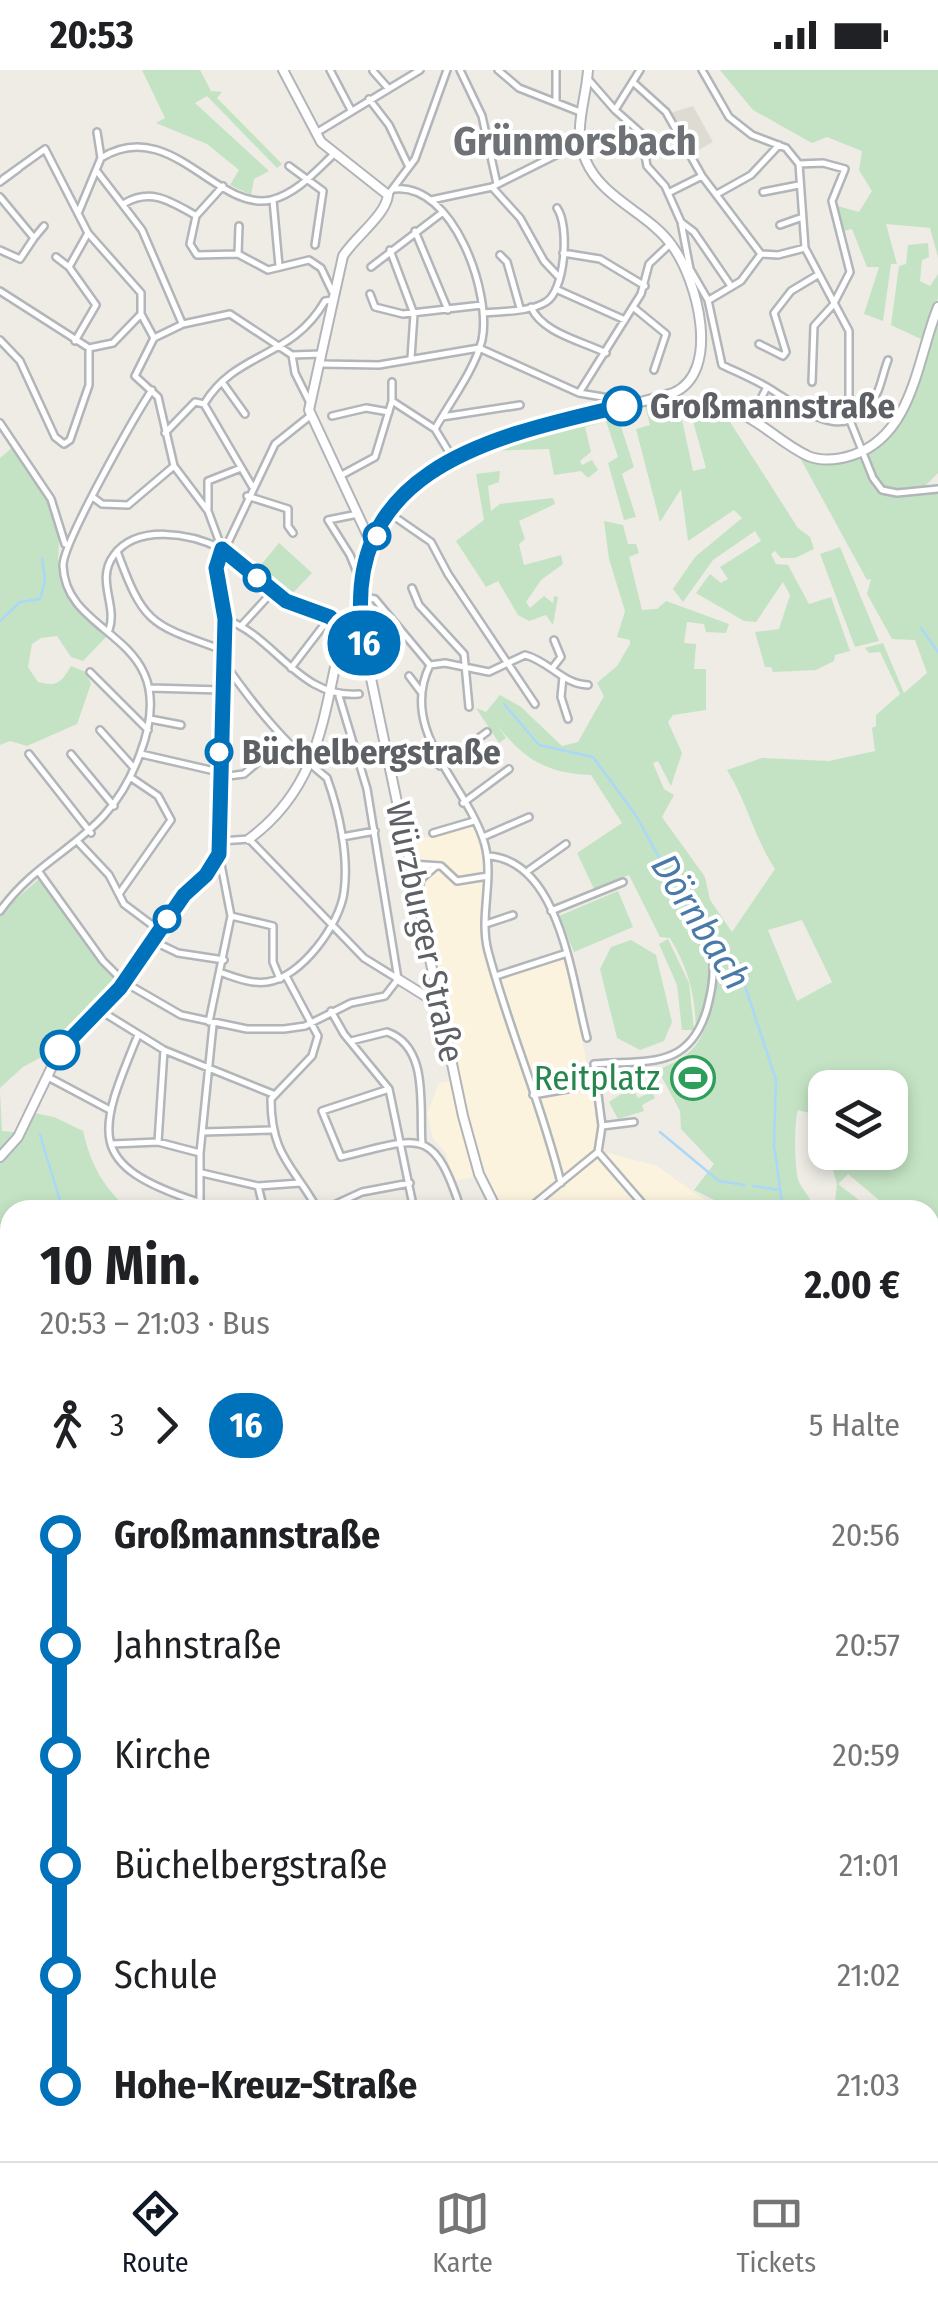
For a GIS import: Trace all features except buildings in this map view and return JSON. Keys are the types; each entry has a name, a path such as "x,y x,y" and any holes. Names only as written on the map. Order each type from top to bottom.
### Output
{"street":[{"path":"282,70 315,134 334,154 391,192 414,189 431,200 444,212 466,252 483,309 480,348 435,428"},
{"path":"330,70 351,110"},
{"path":"315,134 417,70"},
{"path":"372,546 310,416 311,403 344,256 356,236 386,206 409,167 447,70"},
{"path":"460,70 482,116 495,186 558,276"},
{"path":"498,70 519,88 580,112"},
{"path":"556,70 556,101"},
{"path":"615,110 640,70"},
{"path":"702,70 728,118 752,135 779,144 798,164 805,248 851,338 849,418 860,452 882,490 898,494 938,489"},
{"path":"373,72 388,88"},
{"path":"588,75 615,110 641,133 647,166 668,192 681,222 688,270 708,300 722,365 767,388 808,417 825,421 849,418 878,391 888,360"},
{"name":"Würzburger Straße","path":"492,1200 476,1164 440,1005 364,645 361,582 372,546 390,514 417,482 452,457 494,438 657,397 685,386 697,369 699,324 688,270 671,243 602,184 580,143 580,112 588,75"},
{"path":"634,84 666,112 702,176 761,254"},
{"path":"370,100 390,125 409,167"},
{"path":"79,211 101,158 97,132"},
{"path":"431,200 495,186 580,143"},
{"path":"717,194 751,175 779,144"},
{"path":"101,158 124,145 138,146 181,160 254,200 272,200 307,181 334,154"},
{"path":"1,181 44,149 88,232 141,294 140,314 154,338"},
{"path":"798,164 823,163 846,170 832,201 850,272 832,305 814,326 812,382"},
{"path":"289,166 323,191 315,245"},
{"path":"96,170 142,230 182,324"},
{"path":"668,192 702,176"},
{"path":"763,192 798,185"},
{"path":"223,186 196,216 190,244 197,254 238,254 261,269 313,261 332,296"},
{"path":"124,204 143,195 155,196 196,216"},
{"path":"0,197 34,238"},
{"path":"272,200 279,266"},
{"path":"370,294 369,300 381,310 414,314 531,307 550,299 558,290 563,253 564,223 557,208"},
{"path":"371,268 444,212"},
{"path":"780,225 800,218"},
{"path":"681,222 704,245 732,288"},
{"path":"0,250 20,259 44,226"},
{"path":"238,254 239,226"},
{"path":"415,231 448,310"},
{"path":"70,268 88,232"},
{"path":"580,393 645,286 649,264 671,243"},
{"path":"708,300 732,288 761,254 805,248"},
{"path":"390,250 414,314 412,358"},
{"path":"563,253 600,259 645,286"},
{"path":"500,255 511,272 520,308"},
{"path":"56,258 70,268 96,305 75,340"},
{"path":"759,344 783,356 786,352 774,313 791,291 816,276"},
{"path":"558,290 626,320"},
{"path":"0,291 89,348 113,344 140,314"},
{"path":"204,404 237,369 282,348 314,321 332,296"},
{"path":"531,307 544,324 606,353"},
{"path":"633,307 666,334 654,370"},
{"path":"657,397 670,409 716,406 751,418 814,458 832,460 860,452 880,440 903,413 938,308"},
{"path":"222,549 208,512 174,466 152,390 135,376 154,338 182,324 230,314 292,355 379,365 480,348 580,393 615,399"},
{"path":"0,340 20,361 55,437 64,446 89,385 89,348"},
{"path":"292,355 295,373 311,403"},
{"path":"222,382 245,414"},
{"path":"340,476 375,458 392,401 392,382"},
{"path":"751,418 767,388"},
{"path":"66,547 152,390"},
{"path":"592,397 598,412"},
{"path":"392,401 435,428 452,457"},
{"path":"165,433 195,402 204,404 252,486"},
{"path":"442,417 520,405"},
{"path":"332,416 366,408 389,412"},
{"path":"200,1200 211,1023 230,916 219,854 225,619 216,568 275,444 310,416"},
{"path":"0,424 52,498 62,523 66,547 64,574 74,600 132,655 150,688 148,730 114,806 91,833 39,872 0,911"},
{"path":"94,498 102,504 128,505 174,466"},
{"path":"208,512 207,482 242,468"},
{"path":"247,496 288,509 292,513 288,526 293,534"},
{"path":"358,514 328,520 361,582"},
{"path":"390,514 432,542 448,574 534,704"},
{"path":"62,523 75,529"},
{"path":"109,630 112,621 104,590 110,560 137,536 152,533 222,549 293,606 330,617 364,645"},
{"path":"117,551 133,597 149,618 165,629 224,650"},
{"path":"412,588 420,605 464,654 469,707"},
{"path":"242,625 273,591"},
{"path":"360,596 375,599 390,622 430,665 489,672 525,655 588,685"},
{"path":"291,668 330,617"},
{"path":"225,619 242,625 291,668 328,692 339,696 359,694"},
{"path":"221,841 249,839 286,806 311,768 342,630"},
{"path":"554,640 561,657 554,666"},
{"path":"222,973 252,982 283,977 332,922 345,887 342,838 327,778 311,768 284,740 223,662"},
{"path":"421,692 430,665"},
{"path":"90,672 148,730"},
{"path":"408,676 421,692 440,766 474,821 488,856 486,924 496,976 561,1184"},
{"path":"563,676 561,697 568,719"},
{"path":"150,688 222,690"},
{"path":"39,872 95,952 124,982 167,1008 211,1023 269,1030 311,1021 331,1011 386,996 398,979 375,831 357,749 339,696"},
{"path":"150,719 182,726"},
{"path":"100,730 134,768"},
{"path":"440,766 487,732"},
{"path":"140,754 219,774 244,774 284,740"},
{"path":"28,754 91,833"},
{"path":"71,754 114,806"},
{"path":"463,803 510,769"},
{"path":"119,894 171,820 158,796 130,777"},
{"path":"482,837 528,817"},
{"path":"434,833 474,821"},
{"path":"342,838 375,831"},
{"path":"249,839 364,958 440,1005"},
{"path":"79,844 109,875 124,904 160,931"},
{"path":"529,870 566,844"},
{"path":"0,1157 18,1137 60,1050 101,1011 219,854"},
{"path":"488,856 516,862 529,870 551,911 587,1038"},
{"path":"412,869 441,866 457,881 488,876"},
{"path":"412,869 426,872 435,867"},
{"path":"418,897 426,872"},
{"path":"551,911 623,882"},
{"path":"486,924 513,915"},
{"path":"230,916 272,926 272,954 318,1036 312,1056 274,1095 271,1130 279,1154 313,1200"},
{"path":"153,941 178,953 224,960"},
{"path":"496,976 565,954"},
{"path":"541,1200 598,1152 602,1126 594,1064 652,1059 690,1047 699,1034 714,982 713,964"},
{"path":"422,993 438,990"},
{"path":"101,1011 164,1050 274,1095"},
{"path":"331,1011 350,1042 389,1089 413,1200"},
{"path":"350,1042 387,1032 405,1044 415,1062 421,1088 422,1142"},
{"path":"138,1035 110,1110 112,1144 121,1167 184,1200"},
{"path":"158,1142 164,1050"},
{"path":"48,1078 110,1110"},
{"path":"534,1095 596,1084"},
{"path":"389,1089 322,1111 340,1157 401,1142 422,1142 444,1160 457,1200"},
{"path":"602,1126 634,1122"},
{"path":"203,1132 271,1130"},
{"path":"112,1144 158,1142 200,1153"},
{"path":"598,1152 639,1200"},
{"path":"202,1173 258,1186 300,1183"},
{"path":"344,1200 362,1192 410,1183"},
{"path":"258,1186 262,1200"}],"shaded area":[{"path":"693,106 713,142 693,153 670,113"},
{"path":"473,822 488,856 486,936 495,975 565,953 604,1152 657,1166 705,1200 486,1200 476,1177 453,1181 446,1153 433,1138 427,1114 439,1083 455,1080 406,841 446,834"}],"green space":[{"path":"142,70 200,70 211,91 222,92 217,98 282,164 277,168 207,96 195,103 269,171 254,179 251,195 230,185 239,170 207,144 156,123 165,118"},
{"path":"720,70 938,70 938,257 930,228 886,224 897,264 891,264 883,321 864,314 879,267 867,267 852,229 839,232 834,205 859,212 872,191 859,170 862,151 827,137 812,143 753,110"},
{"path":"928,243 929,257 922,260 920,281 930,286 938,274 938,298 921,339 891,325 899,266 906,264 908,245"},
{"path":"938,313 938,473 922,489 889,490 873,475 863,454 880,440 904,409"},
{"path":"653,404 681,415 693,471 706,468 691,414 723,411 798,528 810,537 814,549 795,558 781,558 775,551 771,554 776,564 788,565 809,604 831,597 850,651 835,655 834,661 816,670 773,672 771,667 765,667 755,632 779,629 790,595 783,582 756,622 744,621 696,593 710,574 721,583 728,579 720,567 761,541 755,531 713,560 683,602 673,589 695,557 742,518 734,510 688,541 681,489 660,522 636,429 650,425 645,406"},
{"path":"617,414 634,467 622,474 636,517 624,520 608,463 618,457 606,421 585,427 591,452 580,461 582,465 592,460 598,470 588,478 581,471 554,475 549,449 481,451 536,432"},
{"path":"13,447 43,492 56,522 59,576 66,594 108,635 83,661 71,657 57,636 32,644 28,667 38,682 58,682 71,666 86,672 91,684 77,724 27,746 10,741 0,745 0,458"},
{"path":"859,455 874,480 889,491 938,491 938,1200 879,1200 848,1174 838,1184 859,1200 835,1200 837,1184 833,1170 908,1170 908,1070 808,1070 808,1113 798,1110 795,1146 797,1176 810,1200 714,1200 694,1190 714,1164 681,1129 680,1111 658,1070 684,1056 699,1040 711,1008 713,979 696,1035 693,996 682,961 670,938 660,937 629,875 594,889 577,853 622,823 591,775 549,768 527,756 497,725 506,738 499,743 476,708 486,712 500,695 521,707 562,746 578,742 604,696 597,683 617,666 630,644 630,640 617,637 625,611 609,559 604,521 623,525 628,544 636,544 639,553 629,557 642,610 657,609 666,601 729,624 726,633 706,632 704,624 687,622 684,643 696,644 694,669 706,669 706,710 673,715 668,722 682,753 671,786 658,761 653,763 664,789 674,795 662,817 705,877 710,900 732,932 775,869 727,770 762,758 829,761 875,751 872,728 876,726 876,715 900,694 880,652 869,653 865,648 883,643 904,693 927,673 915,640 892,639 867,594 871,579 867,580 799,456 810,459","holes":["802,920 832,982 797,1001 768,930"]},
{"path":"500,471 499,482 488,486 491,511 500,504 553,498 555,504 519,521 525,539 519,544 524,565 561,555 563,564 541,580 526,602 530,608 544,596 553,603 554,596 558,597 553,625 546,615 529,621 518,615 498,581 486,587 456,541 484,520 476,474"},
{"path":"279,543 312,573 288,598 255,572"},
{"path":"840,547 879,641 855,647 820,554"},
{"path":"39,879 83,941 120,983 54,1050 23,1067 0,1088 0,913"},
{"path":"618,891 633,927 574,952 559,916"},
{"path":"668,939 689,983 694,1030 682,1030 677,985 659,944"},
{"path":"631,940 656,955 672,1022 664,1041 640,1050 617,1038 600,969 611,947"},
{"path":"632,1087 638,1098 652,1092 655,1098 642,1105 644,1111 618,1119 609,1102"},
{"path":"0,1091 2,1131 24,1133 34,1113 54,1117 83,1131 99,1175 119,1200 0,1200"}],"waterway":[{"path":"0,621 20,602 40,599 45,581 42,558"},
{"path":"921,628 938,652"},
{"name":"Dörnbach","path":"504,704 539,745 593,757 635,814 697,926 743,980 776,1080 774,1145 782,1200"},
{"path":"660,1132 719,1181 744,1185"},
{"path":"40,1135 60,1200"},
{"path":"753,1186 780,1190"}],"bus line":[{"name":"16","path":"60,1050 120,988 184,895 206,875 219,854 219,724 225,619 216,568 222,549 293,606 323,613 357,644 364,645 359,604 364,569 390,514 417,482 477,444 622,406"}],"place":[{"name":"Großmannstraße","path":"622,406"},
{"name":"Büchelbergstraße","path":"219,752"},
{"name":"Reitplatz","path":"693,1078"}],"district":[{"name":"Grünmorsbach","path":"575,141"}]}
